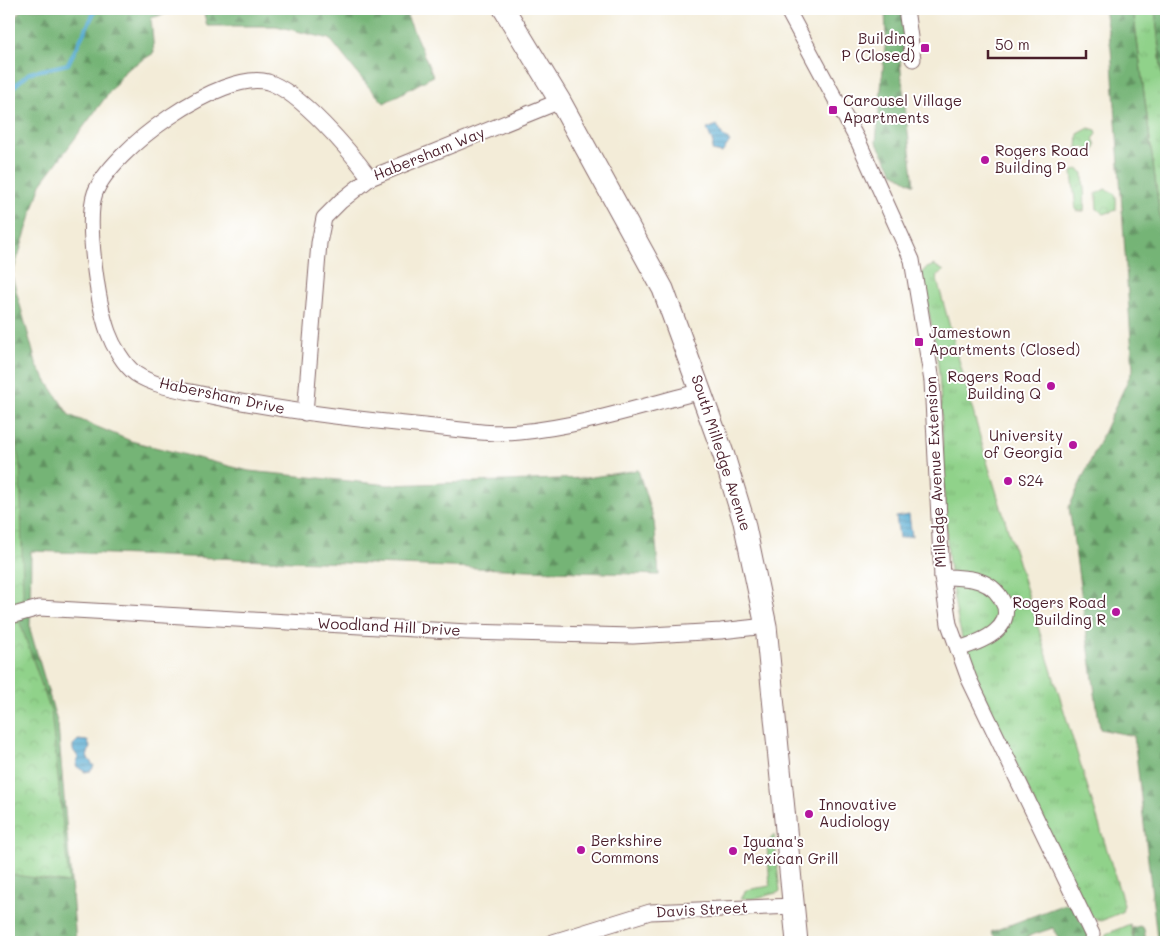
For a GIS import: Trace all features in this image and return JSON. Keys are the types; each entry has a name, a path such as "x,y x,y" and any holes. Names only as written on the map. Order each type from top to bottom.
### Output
{"main road":[{"name":"South Milledge Avenue","path":"504,9 560,101 663,289 702,391 744,522 766,626 795,906 797,942"}],"street":[{"name":"Milledge Avenue Extension","path":"787,9 859,143 912,260 932,381 942,577 948,624 969,679 1017,782 1092,934"},
{"path":"906,9 913,59"},
{"name":"Habersham Drive","path":"370,178 348,149 317,118 279,87 257,80 231,84 204,96 138,140 105,176 94,199 91,229 102,307 108,332 123,360 136,374 162,385 232,401 305,413 473,431 516,432 567,426 702,391"},
{"name":"Habersham Way","path":"305,413 319,243 324,218 341,200 370,178 560,101"},
{"path":"942,577 968,577 986,583 996,590 1006,610 1004,621 998,630 989,636 958,649"},
{"name":"Woodland Hill Drive","path":"14,615 39,608 468,632 633,636 721,631 766,626"},
{"name":"Davis Street","path":"553,942 650,912 795,906"}],"green space":[{"path":"22,9 182,9 151,18 154,53 126,70 41,184 12,276 37,366 69,415 131,441 249,471 389,485 586,478 638,470 654,521 659,575 31,551 30,629 58,725 76,942 13,942 9,934 9,27"},
{"path":"203,9 404,9 433,76 384,103 366,84 330,39 276,26 207,26"},
{"path":"885,9 902,9 907,57 900,60 914,185 894,173 876,142 886,37"},
{"path":"1104,9 1133,9 1166,263 1166,942 1134,942 1132,928 1140,926 1144,929 1146,941 1157,939 1134,736 1100,729 1069,507 1133,369 1111,48"},
{"path":"1133,9 1155,9 1166,112 1166,263"},
{"path":"1155,9 1166,9 1166,112"},
{"path":"1089,128 1096,130 1097,134 1093,139 1096,146 1093,154 1085,147 1077,149 1078,134"},
{"path":"1077,169 1083,173 1084,211 1076,211 1072,172"},
{"path":"1105,189 1115,194 1116,210 1104,214 1097,209 1096,194"},
{"path":"934,265 944,271 936,276 985,455 1124,905 1122,912 1101,921 1092,917 1053,843 969,662 959,627 948,555 945,519 939,373 935,341 921,276 925,269"},
{"path":"9,396 20,467 23,594 19,620 51,712 69,883 9,874"},
{"path":"774,834 780,892 752,899 741,898 746,890 770,886 767,845"},
{"path":"1070,902 1093,942 1060,942 1053,928 1026,937 1020,942 999,942 991,932"},
{"path":"1130,924 1134,942 1105,942 1106,934"}],"water":[{"path":"717,125 723,136 730,141 722,153 712,151 713,143 707,129"},
{"path":"909,515 912,536 899,538 896,517"},
{"path":"78,740 88,741 90,747 87,757 94,766 91,771 85,772 76,766 78,757 73,750 73,745"}],"waterway":[{"path":"9,91 29,73 68,64 96,9"}],"place":[{"name":"Building P (Closed)","path":"925,48"},
{"name":"Carousel Village Apartments","path":"833,110"},
{"name":"Rogers Road Building P","path":"985,160"},
{"name":"Jamestown Apartments (Closed)","path":"919,342"},
{"name":"Rogers Road Building Q","path":"1051,386"},
{"name":"University of Georgia","path":"1073,445"},
{"name":"S24","path":"1008,481"},
{"name":"Rogers Road Building R","path":"1116,612"},
{"name":"Innovative Audiology","path":"809,814"},
{"name":"Berkshire Commons","path":"581,850"},
{"name":"Iguana's Mexican Grill","path":"733,851"}]}
